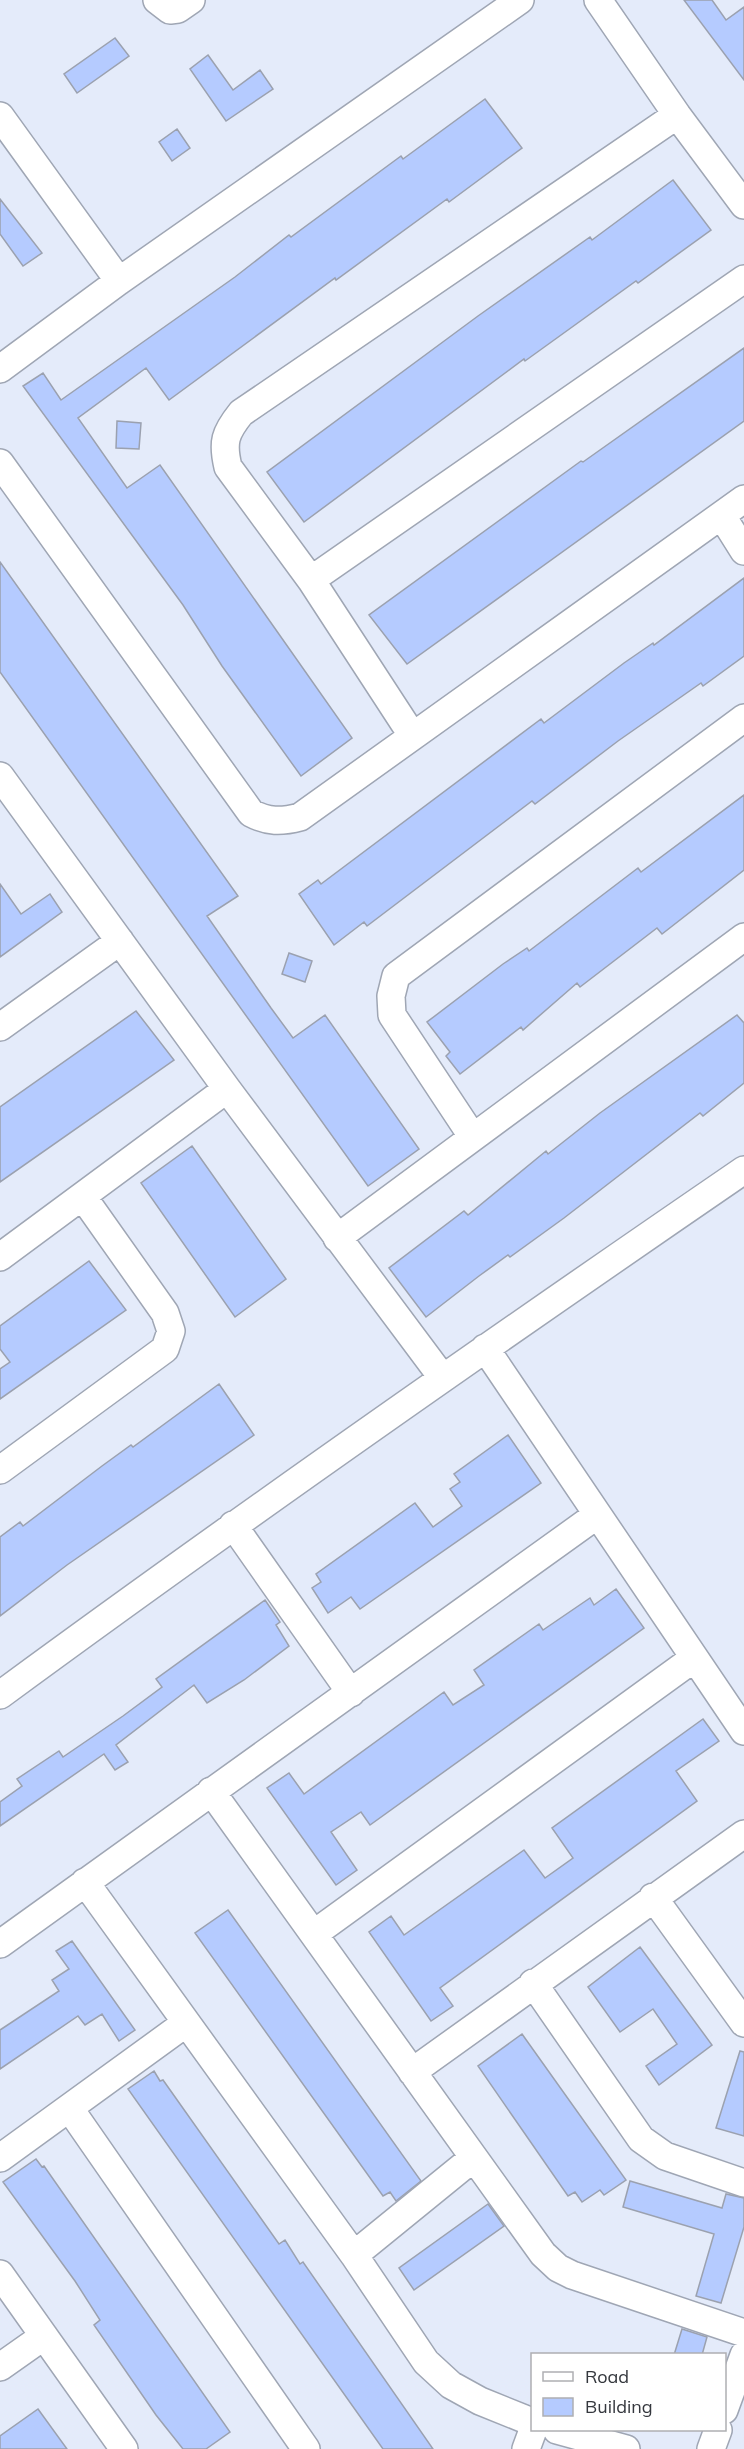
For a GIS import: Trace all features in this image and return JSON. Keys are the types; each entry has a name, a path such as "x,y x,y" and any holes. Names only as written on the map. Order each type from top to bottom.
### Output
{"street":[{"path":"157,0 170,10 178,9 191,0"},
{"path":"0,369 119,281 520,0"},
{"path":"597,0 677,115 744,205"},
{"path":"412,735 311,580 228,467 224,449 228,428 241,413 677,115"},
{"path":"4,130 119,281"},
{"path":"311,580 744,279"},
{"path":"0,463 251,813 265,820 283,821 300,817 744,499"},
{"path":"722,516 744,551"},
{"path":"472,1136 392,1015 391,996 396,976 744,718"},
{"path":"0,776 227,1089 442,1377"},
{"path":"337,1238 744,937"},
{"path":"0,1027 120,941"},
{"path":"0,1257 227,1089"},
{"path":"0,1695 442,1377 744,1170"},
{"path":"0,1470 165,1349 171,1331 165,1312 83,1197"},
{"path":"485,1347 693,1659 744,1731"},
{"path":"0,1944 597,1515"},
{"path":"234,1525 351,1693"},
{"path":"315,1933 693,1659"},
{"path":"211,1791 543,2254 558,2268 572,2276 744,2333"},
{"path":"412,2072 533,1983 744,1834"},
{"path":"86,1882 354,2255 426,2362 451,2385 480,2401 531,2422"},
{"path":"653,1897 744,2023"},
{"path":"533,1983 641,2139 665,2156 744,2183"},
{"path":"0,2158 186,2023"},
{"path":"70,2109 306,2449"},
{"path":"354,2255 472,2158"},
{"path":"0,2274 124,2449"},
{"path":"0,2367 44,2336"},
{"path":"726,2404 744,2355"},
{"path":"526,2449 533,2431"},
{"path":"561,2431 626,2449"},
{"path":"711,2449 718,2431"}],"building":[{"path":"684,0 712,0 726,20 744,7 744,80"},
{"path":"115,38 129,56 77,93 64,74"},
{"path":"208,55 233,90 260,70 273,89 226,121 190,69"},
{"path":"485,99 522,148 449,202 447,199 336,280 335,278 169,400 146,368 78,418 127,488 160,465 352,738 301,776 222,666 183,605 23,386 43,373 61,400 235,277 289,235 291,237 401,156 403,159"},
{"path":"177,129 190,148 172,161 159,142"},
{"path":"673,180 711,230 525,361 524,359 304,522 267,472 478,316 590,237 592,240"},
{"path":"0,199 42,253 23,266 0,234"},
{"path":"744,348 744,421 407,664 369,615 581,461 583,462"},
{"path":"117,421 141,423 139,449 116,448"},
{"path":"0,562 238,896 207,916 271,1008 293,1038 325,1015 419,1149 368,1186 0,672"},
{"path":"744,578 744,656 703,686 701,683 618,741 535,804 532,801 367,926 364,922 334,945 299,894 318,880 321,884 541,719 544,723"},
{"path":"744,795 744,870 662,934 657,928 580,987 577,983 523,1030 521,1027 460,1074 446,1056 450,1052 427,1022 503,964 527,948 529,951 638,868 641,872"},
{"path":"0,884 21,914 50,894 62,912 0,957"},
{"path":"289,953 312,961 305,982 282,974"},
{"path":"136,1011 174,1060 0,1182 0,1107"},
{"path":"737,1015 744,1023 744,1083 703,1116 700,1113 564,1218 510,1257 508,1255 426,1317 389,1268 464,1211 468,1215 546,1151 548,1154 600,1113"},
{"path":"192,1146 286,1279 235,1317 141,1183"},
{"path":"89,1261 126,1310 0,1399 0,1369 10,1362 0,1349 0,1326"},
{"path":"219,1384 254,1435 67,1565 0,1616 0,1537 20,1522 23,1526 102,1466 131,1445 133,1447"},
{"path":"508,1435 541,1483 360,1609 351,1597 328,1613 312,1588 321,1582 316,1574 415,1503 433,1527 462,1506 450,1489 460,1482 454,1474"},
{"path":"616,1589 644,1628 370,1825 361,1812 331,1832 357,1870 336,1885 267,1788 289,1773 304,1794 444,1692 453,1705 484,1685 474,1670 539,1624 543,1630 590,1598 594,1605"},
{"path":"265,1600 280,1622 276,1625 289,1646 244,1680 207,1703 194,1685 116,1745 128,1762 115,1770 104,1754 0,1826 0,1802 22,1786 17,1779 59,1751 63,1757 123,1716 162,1687 156,1679"},
{"path":"703,1719 719,1741 676,1771 697,1801 440,1988 453,2006 431,2021 369,1932 391,1916 404,1935 524,1850 545,1878 573,1858 552,1828"},
{"path":"228,1910 421,2181 396,2201 390,2192 383,2196 195,1933"},
{"path":"72,1941 135,2030 119,2041 102,2014 85,2025 78,2016 0,2069 0,2030 59,1991 52,1980 69,1969 56,1951"},
{"path":"640,1947 712,2045 659,2085 646,2066 677,2044 653,2009 620,2032 588,1987"},
{"path":"522,2034 626,2180 604,2195 600,2190 582,2202 575,2192 568,2196 478,2066"},
{"path":"740,2051 744,2052 744,2136 716,2128"},
{"path":"154,2071 160,2081 163,2080 279,2244 285,2240 300,2264 303,2262 433,2449 383,2449 128,2089"},
{"path":"36,2159 42,2167 44,2166 230,2432 206,2449 183,2449 156,2415 94,2325 100,2320 75,2281 3,2182"},
{"path":"630,2181 722,2208 726,2194 744,2198 744,2227 721,2303 696,2296 714,2234 623,2207"},
{"path":"488,2204 504,2226 414,2290 399,2268"},
{"path":"682,2329 707,2337 703,2353 675,2353"},
{"path":"38,2409 67,2449 0,2449 0,2436"}]}
